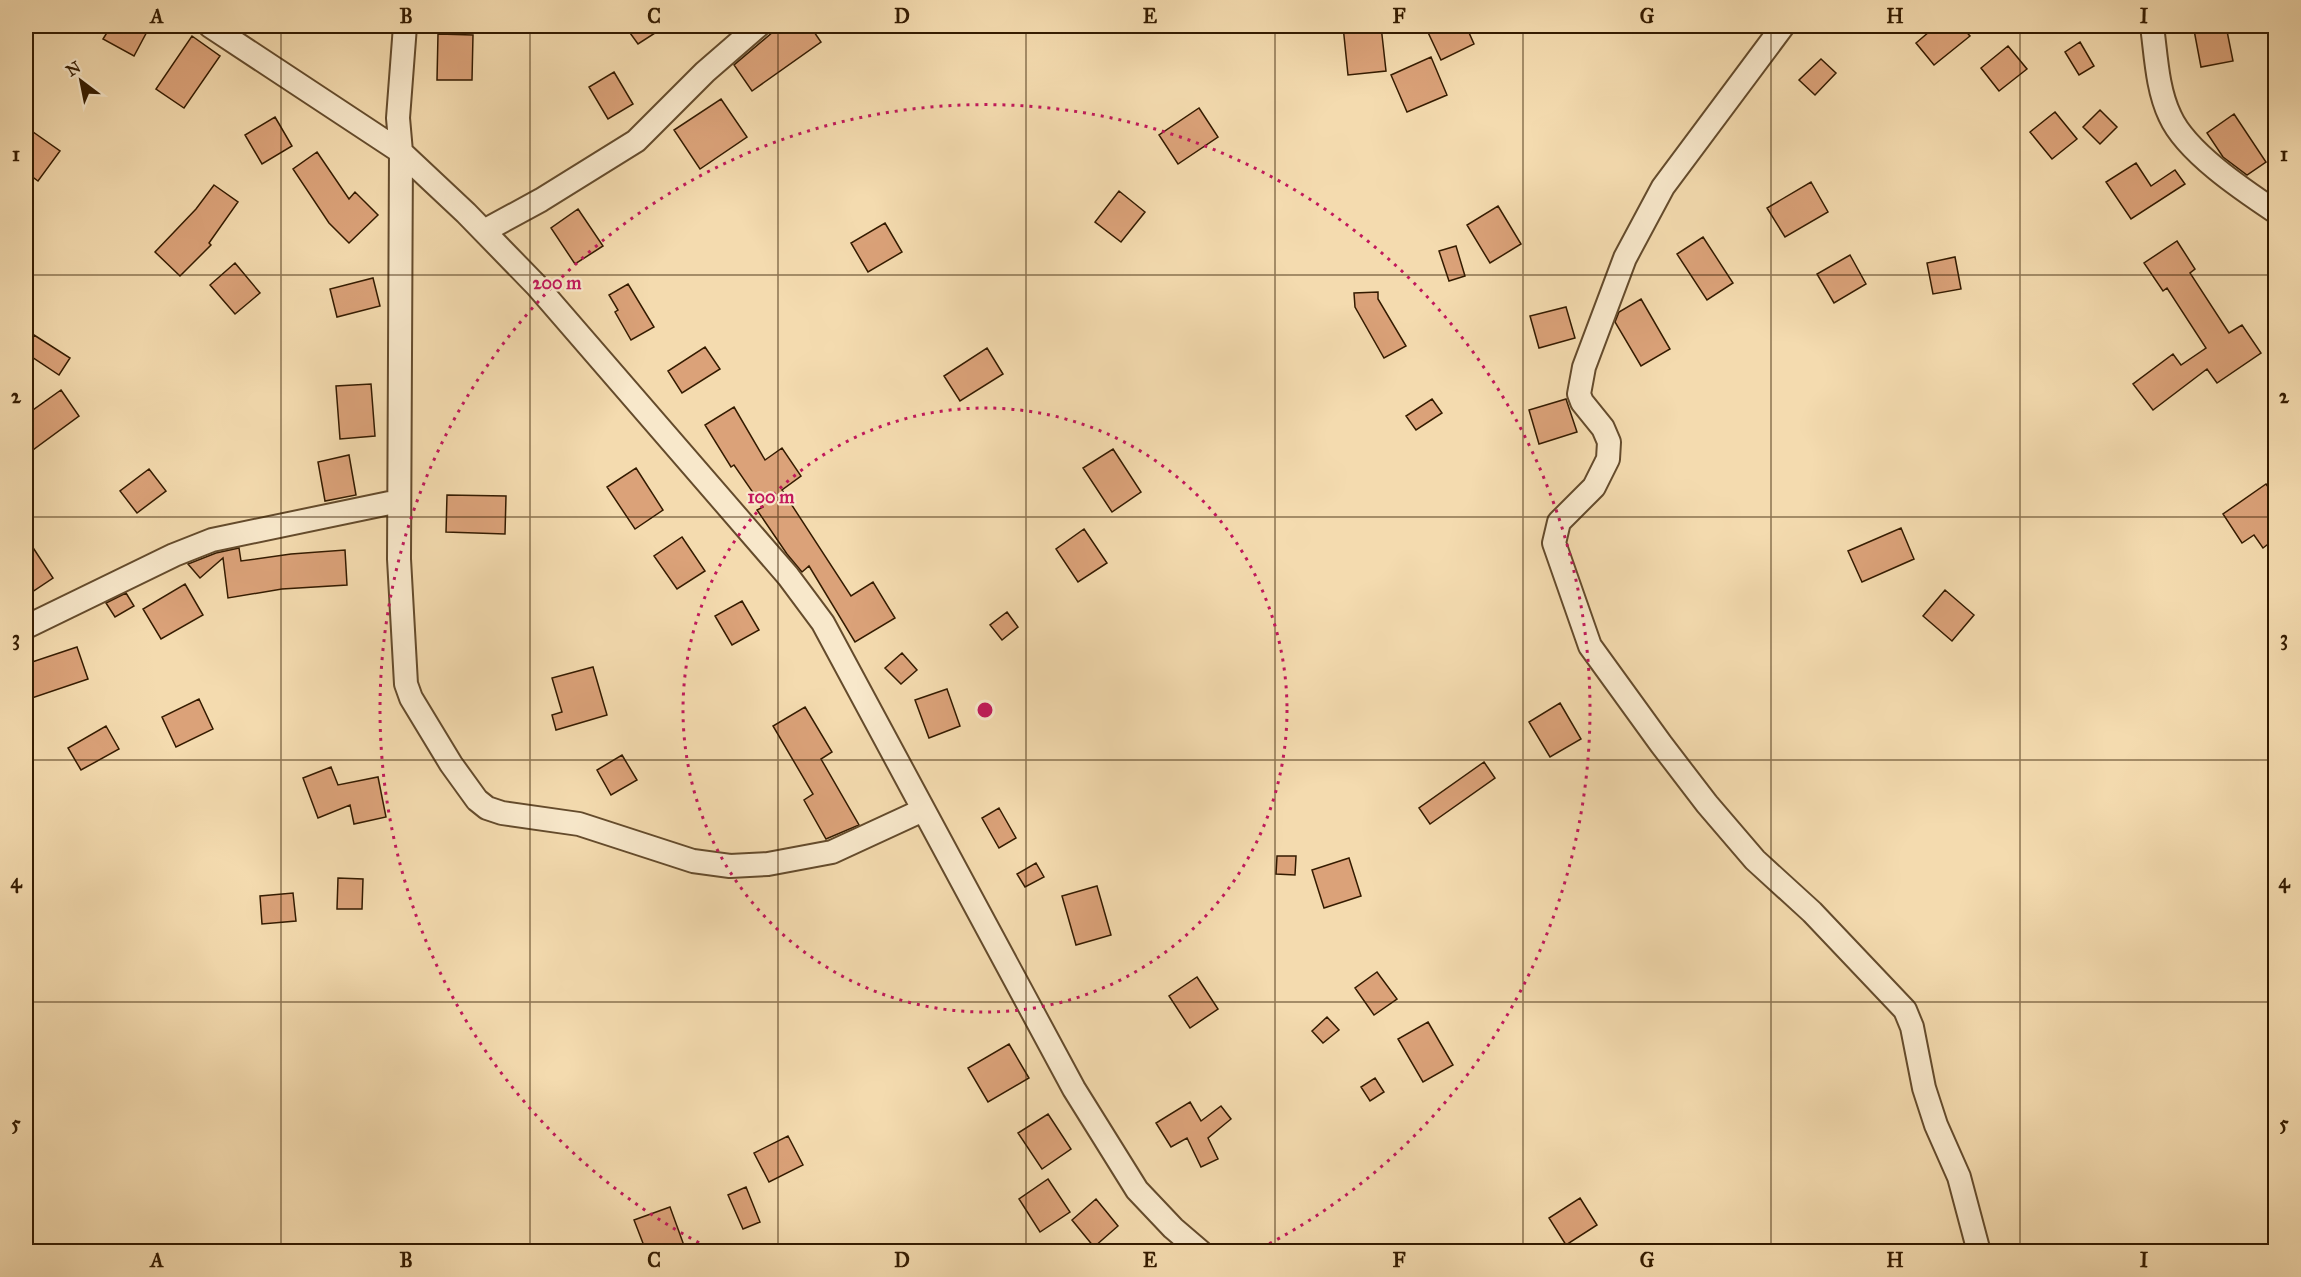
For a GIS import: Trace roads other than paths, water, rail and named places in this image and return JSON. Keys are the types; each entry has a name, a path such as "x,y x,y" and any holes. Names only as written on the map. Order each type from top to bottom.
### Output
{"street":[{"path":"210,26 401,152 484,231 544,295 788,576 823,623 1074,1089 1124,1170 1156,1212 1201,1251"},
{"path":"405,26 398,118 401,152 399,570 407,689 451,764 477,800 487,808 502,813 579,824 693,861 730,866 768,864 832,852 923,810"},
{"path":"484,231 541,200 636,141 705,72 758,26"},
{"path":"1783,26 1663,187 1625,258 1584,367 1579,394 1581,402 1603,428 1609,442 1608,459 1594,487 1559,522 1554,543 1590,646 1661,744 1707,804 1755,860 1812,912 1905,1010 1912,1027 1924,1088 1936,1125 1959,1177 1979,1251"},
{"path":"2152,26 2161,87 2170,117 2177,129 2199,152 2276,212"},
{"path":"26,627 174,555 212,540 399,501"}]}
